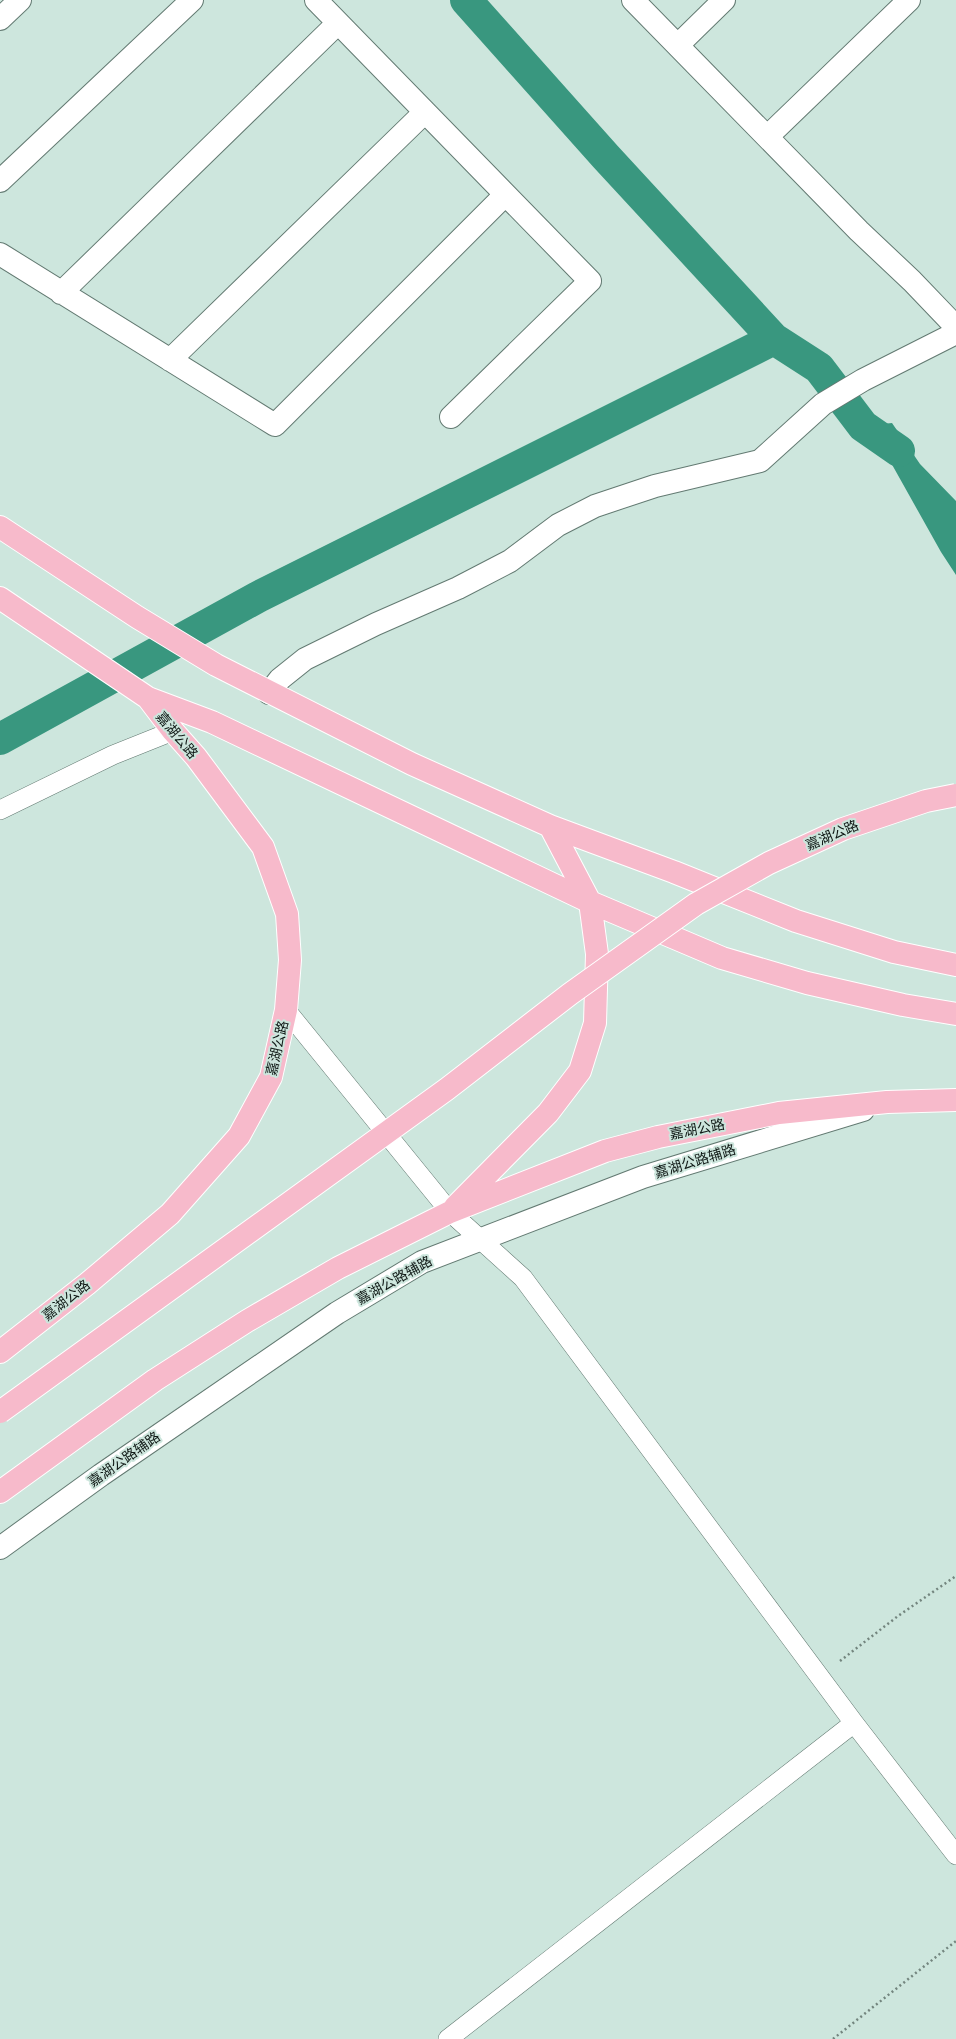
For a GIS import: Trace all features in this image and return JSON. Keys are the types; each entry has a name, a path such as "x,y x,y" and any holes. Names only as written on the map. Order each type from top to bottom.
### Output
{"main road":[{"path":"0,527 137,617 216,665 412,764 550,826 674,872 796,920 894,952 956,965"},
{"path":"0,598 148,698 212,722 590,902 722,958 807,983 904,1005 956,1014"},
{"name":"嘉湖公路","path":"0,1352 87,1284 170,1214 239,1136 271,1077 286,1010 290,960 287,914 263,847 196,757 173,731 148,698"},
{"name":"嘉湖公路","path":"0,1412 447,1089 570,994 696,904 769,863 842,829 926,801 956,795"},
{"name":"嘉湖公路","path":"450,1212 548,1113 580,1071 595,1023 597,954 590,902 550,826"},
{"name":"嘉湖公路","path":"0,1492 155,1380 247,1320 338,1268 450,1212 605,1151 658,1137 779,1113 887,1102 956,1100"}],"street":[{"path":"0,18 20,0"},
{"path":"0,182 192,0"},
{"path":"316,0 590,281 451,416"},
{"path":"633,0 956,327"},
{"path":"678,45 724,0"},
{"path":"768,137 909,0"},
{"path":"61,293 338,23"},
{"path":"170,360 425,112"},
{"path":"0,254 276,425 505,194"},
{"path":"269,693 280,679 305,659 376,624 471,582 510,561 558,525 595,506 655,486 732,469 760,461 823,404 862,380 956,333"},
{"name":"嘉湖公路辅路","path":"0,1548 101,1475 336,1313 422,1262 643,1176 887,1102"}],"lane":[{"path":"0,810 113,755 173,731"},
{"path":"286,1010 450,1212 523,1278 854,1723 956,1855"},
{"path":"448,2039 854,1723"}],"path":[{"path":"820,1677 898,1616 956,1576"},
{"path":"833,2039 956,1941"}],"shaded area":[{"path":"892,423 920,464 956,501 956,575 941,552 890,461 863,426"}],"waterway":[{"path":"466,0 606,157 774,339 819,368 863,426 899,451"},
{"path":"0,739 258,597 774,339"}]}
